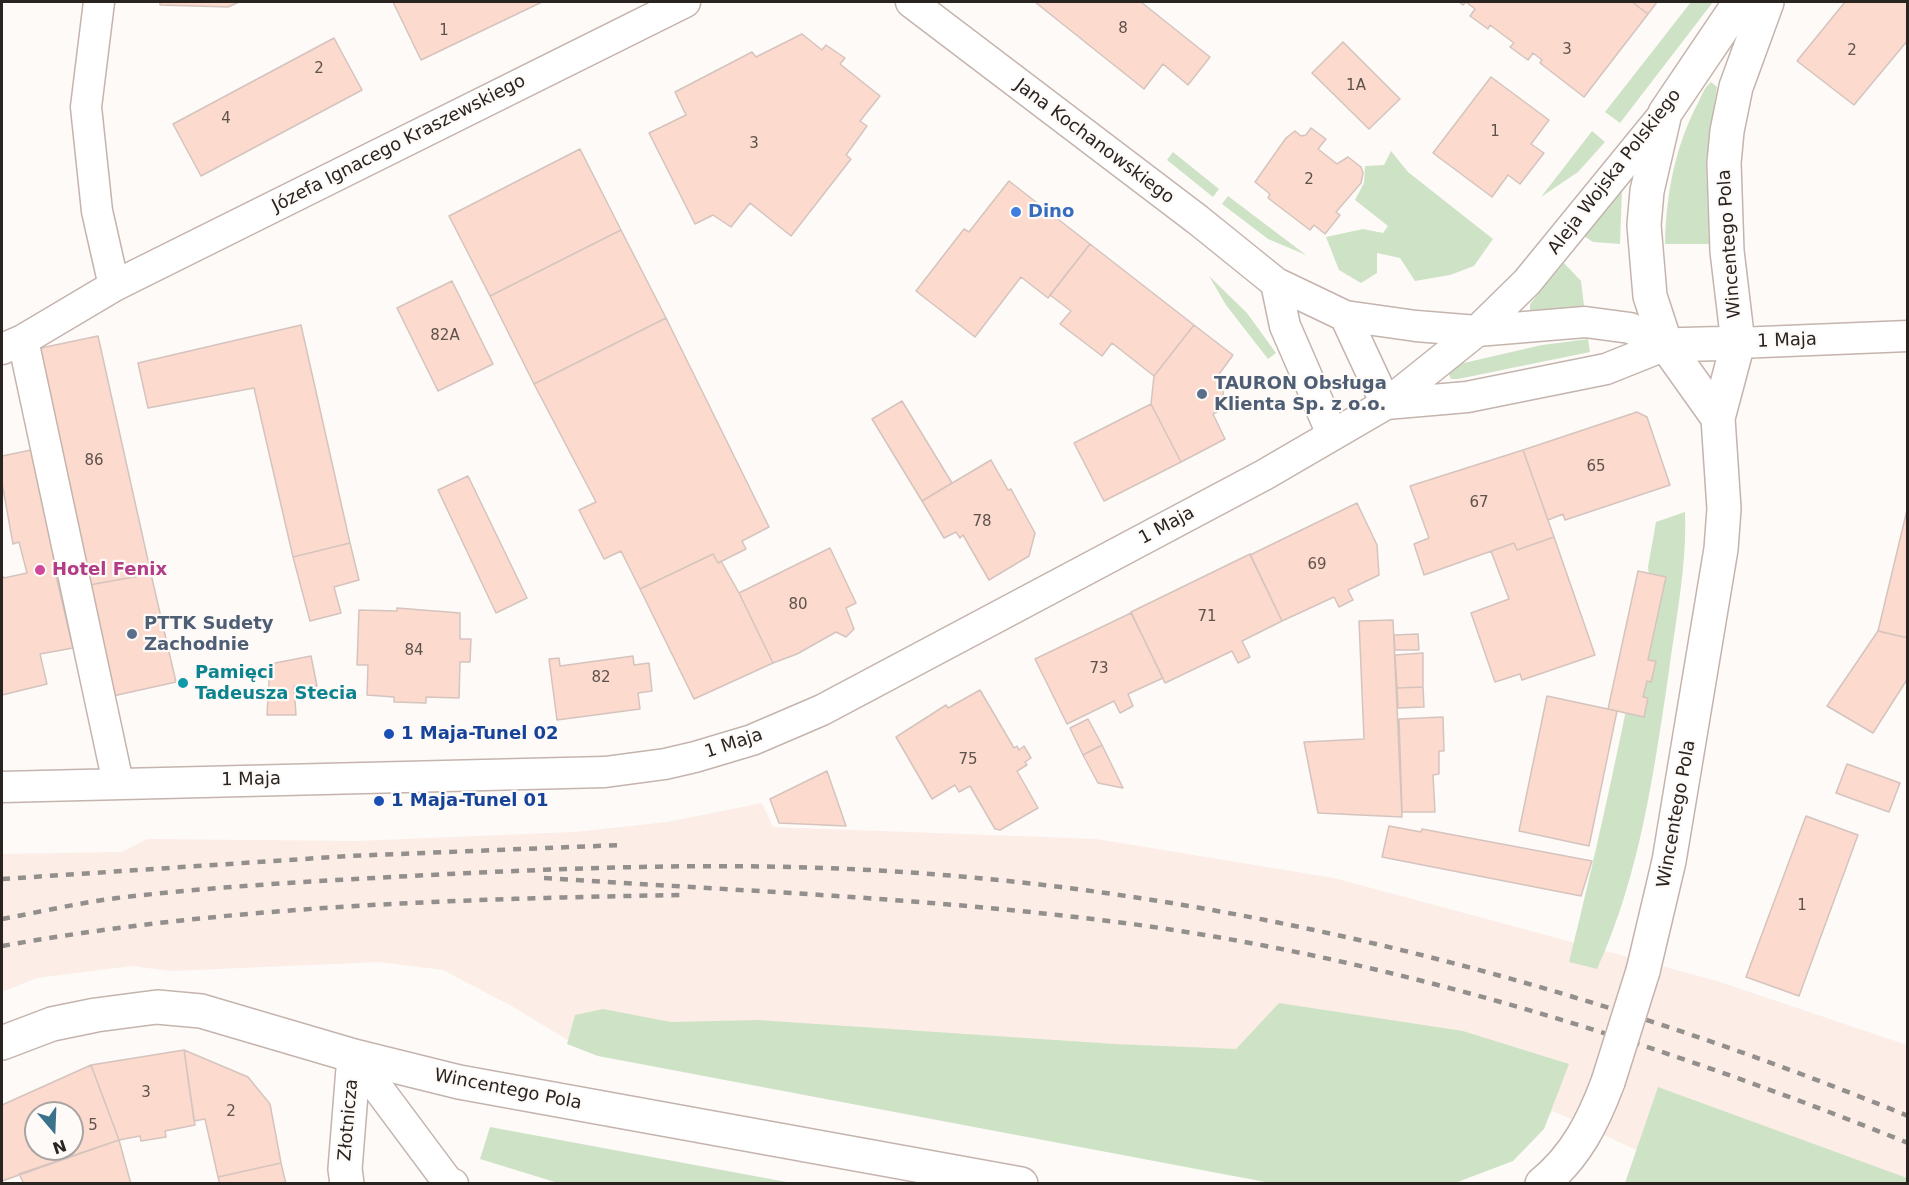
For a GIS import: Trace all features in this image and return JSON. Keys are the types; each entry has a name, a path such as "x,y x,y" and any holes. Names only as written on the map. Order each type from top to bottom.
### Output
{"street":[{"path":"99,2 86,107 97,210 114,286"},
{"name":"Józefa Ignacego Kraszewskiego","path":"12,344 114,286 685,2"},
{"name":"Jana Kochanowskiego","path":"911,2 1198,220 1276,283 1346,316 1416,326 1477,331"},
{"name":"Aleja Wojska Polskiego","path":"1477,331 1527,282 1665,113 1740,2"},
{"name":"Wincentego Pola","path":"1542,1184 1575,1152 1589,1128 1608,1082 1643,971 1669,861 1721,549 1724,509 1718,418 1738,343 1727,251 1724,163 1726,132 1736,87 1767,2"},
{"path":"1665,113 1647,191 1644,225 1650,296 1666,345 1718,418"},
{"path":"1276,283 1285,326 1332,434"},
{"path":"1346,316 1386,404"},
{"name":"1 Maja","path":"2,787 563,774 655,765 695,757 752,740 822,710 887,678 1264,475 1386,404 1477,331 1585,322 1630,328 1666,345"},
{"name":"1 Maja","path":"1386,404 1467,397 1606,369 1666,345 1908,336"},
{"path":"12,344 107,722 118,783"},
{"name":"Wincentego Pola","path":"2,1043 51,1024 158,1007 201,1011 354,1056 533,1096 1021,1184"},
{"path":"354,1056 448,1182 453,1184"},
{"name":"Złotnicza","path":"347,1184 345,1168 354,1056"}],"shaded area":[{"path":"762,803 773,827 1096,839 1334,878 1717,981 1907,1045 1907,1183 1707,1183 1553,1111 1510,1156 584,1050 515,1008 443,970 380,962 171,971 131,966 37,978 2,992 2,854 122,852 147,839 357,841 575,832 667,822"}],"green space":[{"path":"1691,2 1713,2 1620,123 1605,112"},
{"path":"1711,82 1717,87 1706,162 1709,244 1665,244 1667,207 1678,153 1691,118"},
{"path":"1592,131 1605,142 1578,172 1541,197"},
{"path":"1391,151 1408,172 1493,239 1474,266 1450,275 1415,281 1400,258 1377,253 1377,273 1361,283 1339,270 1326,237 1363,229 1383,233 1388,226 1355,200 1364,183 1365,166 1384,165"},
{"path":"1173,152 1219,189 1213,197 1167,160"},
{"path":"1622,189 1620,244 1593,242 1584,236"},
{"path":"1228,196 1306,255 1268,239 1222,204"},
{"path":"1564,263 1581,281 1584,306 1530,311 1530,304"},
{"path":"1209,276 1247,313 1276,353 1268,359 1226,305"},
{"path":"1588,339 1590,352 1458,379 1451,379 1449,375 1455,365 1542,345"},
{"path":"1685,512 1680,592 1644,823 1624,897 1597,969 1569,962 1632,680 1650,585 1648,567 1656,522"},
{"path":"1279,1003 1463,1031 1569,1064 1544,1129 1513,1161 1455,1183 1276,1184 598,1056 567,1044 575,1015 603,1009 671,1022 757,1020 1115,1044 1236,1049"},
{"path":"1658,1087 1907,1178 1907,1183 1625,1183"},
{"path":"490,1127 792,1183 558,1183 480,1159"}],"building":[{"path":"160,2 239,2 228,7 160,5"},
{"path":"393,2 542,2 421,60"},
{"path":"1035,2 1141,2 1210,57 1188,85 1163,64 1144,89"},
{"path":"1466,2 1632,2 1648,14 1584,97 1540,63 1542,60 1533,53 1528,60 1510,47 1514,43 1490,25 1488,29 1470,16 1475,9"},
{"path":"1632,2 1657,2 1648,14"},
{"path":"1845,2 1908,2 1908,40 1854,105 1797,61"},
{"path":"802,34 822,50 826,45 845,58 840,64 880,96 860,121 867,126 846,155 851,159 791,236 750,203 731,227 713,215 695,224 649,133 686,115 675,92 752,52 756,57"},
{"path":"334,38 362,90 201,176 173,124"},
{"path":"1343,42 1400,99 1369,129 1312,73"},
{"path":"1491,77 1549,120 1531,144 1544,153 1520,184 1508,175 1492,197 1433,153"},
{"path":"1311,128 1326,139 1318,149 1337,164 1348,157 1361,167 1363,173 1361,183 1336,212 1340,215 1325,234 1314,225 1310,230 1268,198 1270,194 1255,182 1286,138 1295,131 1301,136 1306,135"},
{"path":"580,149 621,230 490,296 449,216"},
{"path":"1009,181 1090,244 1048,298 1021,277 975,337 916,291 964,229 969,232"},
{"path":"621,230 666,318 534,384 490,296"},
{"path":"1090,244 1194,325 1154,376 1112,343 1102,356 1060,324 1071,311 1050,295"},
{"path":"452,281 493,364 438,391 397,308"},
{"path":"666,318 769,527 742,541 746,549 718,563 713,554 640,589 621,551 604,559 579,510 596,502 534,384"},
{"path":"301,325 350,543 293,557 254,388 148,408 138,363"},
{"path":"1194,325 1233,355 1217,377 1224,384 1222,409 1213,414 1225,439 1181,462 1151,404 1154,376"},
{"path":"98,336 151,574 89,585 36,349"},
{"path":"902,401 952,483 922,501 872,419"},
{"path":"1151,404 1181,462 1104,501 1074,443"},
{"path":"1637,412 1647,417 1670,485 1565,520 1563,514 1548,520 1523,450"},
{"name":"Hotel Fenix","path":"36,449 52,535 54,567 73,648 40,654 47,684 2,695 2,575 4,578 27,573 19,542 13,544 2,483 2,456"},
{"path":"1523,450 1554,537 1517,550 1514,543 1424,575 1414,544 1429,538 1410,486"},
{"path":"991,460 1008,490 1011,489 1035,533 1029,556 989,580 963,535 960,538 956,532 944,538 922,501"},
{"path":"468,476 527,598 496,613 438,490"},
{"path":"1357,503 1377,545 1379,575 1348,590 1353,600 1339,607 1334,597 1282,621 1250,555"},
{"path":"1908,506 1908,638 1878,631"},
{"path":"1554,537 1595,655 1522,680 1520,674 1495,682 1471,613 1509,599 1491,551 1514,543 1517,550"},
{"path":"350,543 359,580 334,587 341,613 310,621 293,557"},
{"path":"830,548 856,603 846,608 854,629 846,637 836,632 797,654 773,663 739,593"},
{"path":"713,554 718,563 721,561 739,593 773,663 694,699 640,589"},
{"path":"1250,554 1282,621 1242,641 1250,657 1238,663 1232,651 1165,683 1131,612"},
{"path":"1638,571 1666,577 1648,660 1656,661 1651,682 1647,681 1643,697 1648,698 1644,717 1608,709"},
{"name":"PTTK Sudety Zachodnie","path":"151,574 176,682 113,696 89,585"},
{"path":"397,608 460,613 460,639 471,639 470,662 460,662 459,698 426,697 426,703 394,702 394,697 367,695 368,665 357,665 359,610 397,611"},
{"path":"1131,613 1163,678 1128,694 1133,706 1120,713 1114,701 1067,724 1035,659"},
{"path":"1393,620 1402,817 1318,813 1304,742 1364,739 1359,621"},
{"path":"1878,631 1908,638 1908,678 1873,733 1827,706"},
{"path":"1418,634 1419,650 1395,650 1394,635"},
{"path":"1423,653 1423,687 1397,688 1395,655"},
{"path":"311,656 317,686 294,686 296,715 267,715 270,664"},
{"path":"633,656 634,665 649,663 652,691 638,693 640,709 557,720 549,659 559,658 560,666"},
{"path":"1423,687 1424,707 1398,708 1397,688"},
{"path":"980,690 1014,748 1017,746 1019,750 1024,746 1031,758 1025,762 1027,765 1017,771 1038,808 1000,830 995,829 970,786 959,792 955,785 932,799 896,737 946,705 948,708"},
{"path":"1547,696 1617,711 1589,846 1519,831"},
{"path":"1443,717 1444,751 1439,751 1439,774 1433,775 1435,812 1402,812 1399,719"},
{"path":"1088,719 1102,745 1083,755 1070,728"},
{"path":"1102,745 1123,788 1098,783 1083,755"},
{"path":"1847,764 1900,783 1889,812 1836,793"},
{"path":"827,771 846,826 779,823 770,799"},
{"path":"1806,816 1858,835 1799,996 1746,977"},
{"path":"1389,826 1421,832 1422,829 1592,861 1581,896 1382,857"},
{"path":"184,1050 195,1125 165,1131 166,1137 141,1141 140,1136 119,1140 91,1065"},
{"path":"184,1050 248,1077 270,1104 281,1163 218,1177 205,1119 194,1121"},
{"path":"91,1065 119,1140 84,1152 84,1101 24,1101 24,1161 59,1161 2,1181 2,1105"},
{"path":"119,1140 131,1184 24,1184 19,1174 57,1161 84,1161 84,1152"},
{"path":"281,1163 286,1184 220,1184 218,1177"}],"railway":[{"path":"2,879 349,856 621,845"},
{"path":"2,919 102,900 158,893 365,878 558,869 668,866 832,868 1018,882 1149,899 1279,923 1407,951 1535,986 1661,1025 1785,1068 1908,1116"},
{"path":"544,878 912,901 1059,915 1232,940 1331,959 1429,983 1623,1039 1814,1106 1908,1143"},
{"path":"2,946 86,932 255,913 425,902 680,895"}],"place":[{"name":"Dino","path":"1016,212"},
{"name":"TAURON Obsługa Klienta Sp. z o.o.","path":"1202,394"},
{"name":"Hotel Fenix","path":"40,570"},
{"name":"PTTK Sudety Zachodnie","path":"132,634"},
{"name":"Pamięci Tadeusza Stecia","path":"183,683"},
{"name":"1 Maja-Tunel 02","path":"389,734"},
{"name":"1 Maja-Tunel 01","path":"379,801"}]}
